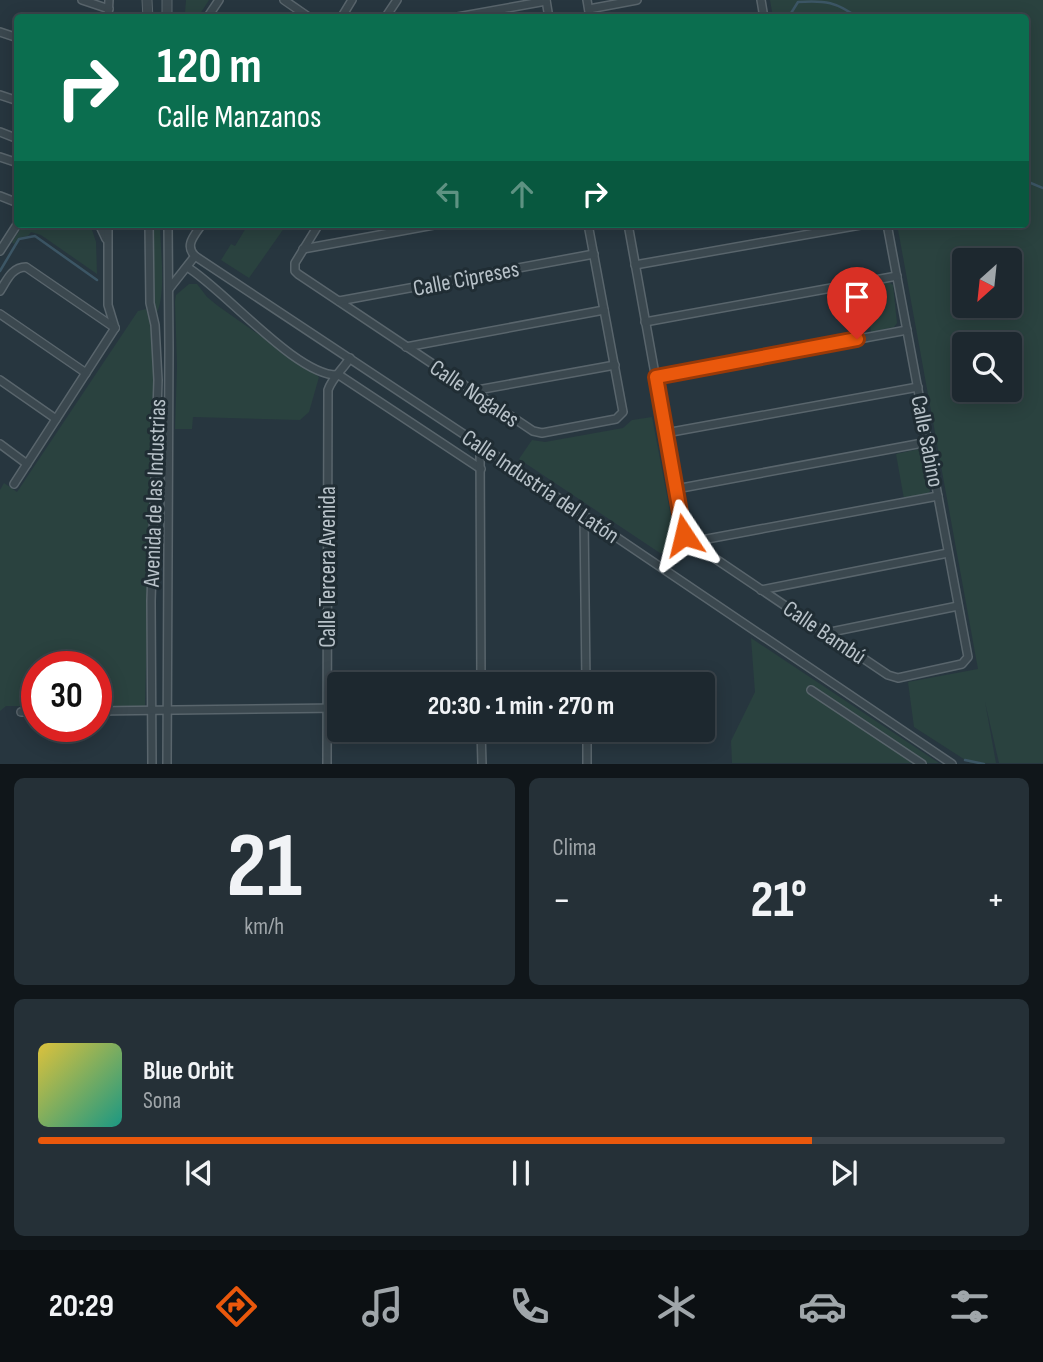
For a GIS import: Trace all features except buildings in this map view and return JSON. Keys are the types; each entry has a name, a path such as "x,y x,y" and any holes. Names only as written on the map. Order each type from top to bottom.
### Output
{"street":[{"path":"82,0 109,4"},
{"path":"284,0 304,14"},
{"path":"587,0 590,13 637,0"},
{"path":"474,14 546,1"},
{"path":"0,251 15,228"},
{"path":"101,228 108,242"},
{"path":"108,228 107,305 115,328"},
{"name":"Avenida de las Industrias","path":"149,228 150,303 157,348 151,601 152,764"},
{"name":"Avenida de las Industrias","path":"167,764 168,228"},
{"path":"169,290 195,256 189,245 200,228"},
{"path":"303,249 316,228"},
{"path":"303,249 417,228"},
{"name":"Calle Nogales","path":"303,249 295,263 295,271 533,431 547,433 616,419 623,414 589,228"},
{"path":"629,228 684,535 691,542 938,496"},
{"path":"635,265 843,228"},
{"name":"Calle Sabino","path":"888,228 968,657"},
{"name":"Calle Cipreses","path":"339,301 594,254"},
{"name":"Calle Industria del Latón","path":"195,256 952,764"},
{"path":"0,290 13,271 20,267 30,269 115,328"},
{"name":"Calle Industria del Latón","path":"187,267 203,276 241,313 299,358 323,374 339,375 481,469"},
{"path":"646,321 897,276"},
{"path":"406,346 604,310"},
{"path":"0,314 86,373"},
{"path":"14,484 115,328"},
{"path":"656,377 907,330"},
{"path":"157,348 169,348"},
{"name":"Calle Tercera Avenida","path":"327,672 328,390 330,383 350,358"},
{"path":"472,391 615,365"},
{"path":"0,380 56,419"},
{"path":"666,433 918,387"},
{"path":"676,489 928,442"},
{"path":"0,444 27,464"},
{"path":"480,445 481,672"},
{"path":"584,516 586,672"},
{"name":"Calle Bambú","path":"691,542 894,677 962,664 968,657"},
{"path":"761,590 948,553"},
{"path":"151,601 167,600"},
{"path":"826,633 958,606"},
{"path":"811,690 921,763"},
{"path":"112,711 327,708"},
{"path":"914,739 921,763"},
{"name":"Calle Tercera Avenida","path":"327,742 327,764"},
{"path":"481,742 482,764"},
{"path":"587,742 587,764"}],"green space":[{"path":"186,0 209,0 200,14 177,14 185,13"},
{"path":"770,0 1043,0 1043,763 999,763 985,702 996,763 970,763 914,727 908,682 978,669 898,228 1029,228 1029,14 772,14"},
{"path":"21,228 91,228 96,242 97,274 41,235 31,232 28,236 18,238 14,244 12,242"},
{"path":"154,228 160,228 161,295 156,314"},
{"path":"246,228 284,228 249,278 221,260 231,244 235,246"},
{"path":"887,281 893,285 897,323 894,327 871,332 863,286"},
{"path":"189,284 197,284 218,306 319,377 309,412 300,420 193,417 192,429 175,429 175,302 176,295"},
{"path":"146,309 152,328 154,354 145,707 112,706 112,651 21,651 21,706 6,706 0,711 0,490 4,483 17,492 138,311"},
{"path":"652,417 675,538 666,553 660,553 519,459 532,440 545,442 623,428 632,420"},
{"path":"919,449 925,453 930,491 904,499 896,454"},
{"path":"751,638 939,763 732,763 731,741 755,692"}],"waterway":[{"path":"790,14 798,2 816,1 837,5 852,14"},
{"path":"1029,182 1043,188"},
{"path":"0,271 19,239 35,236 97,280"},
{"path":"965,760 984,764"}],"route":[{"path":"684,535 656,377 857,339"}]}
